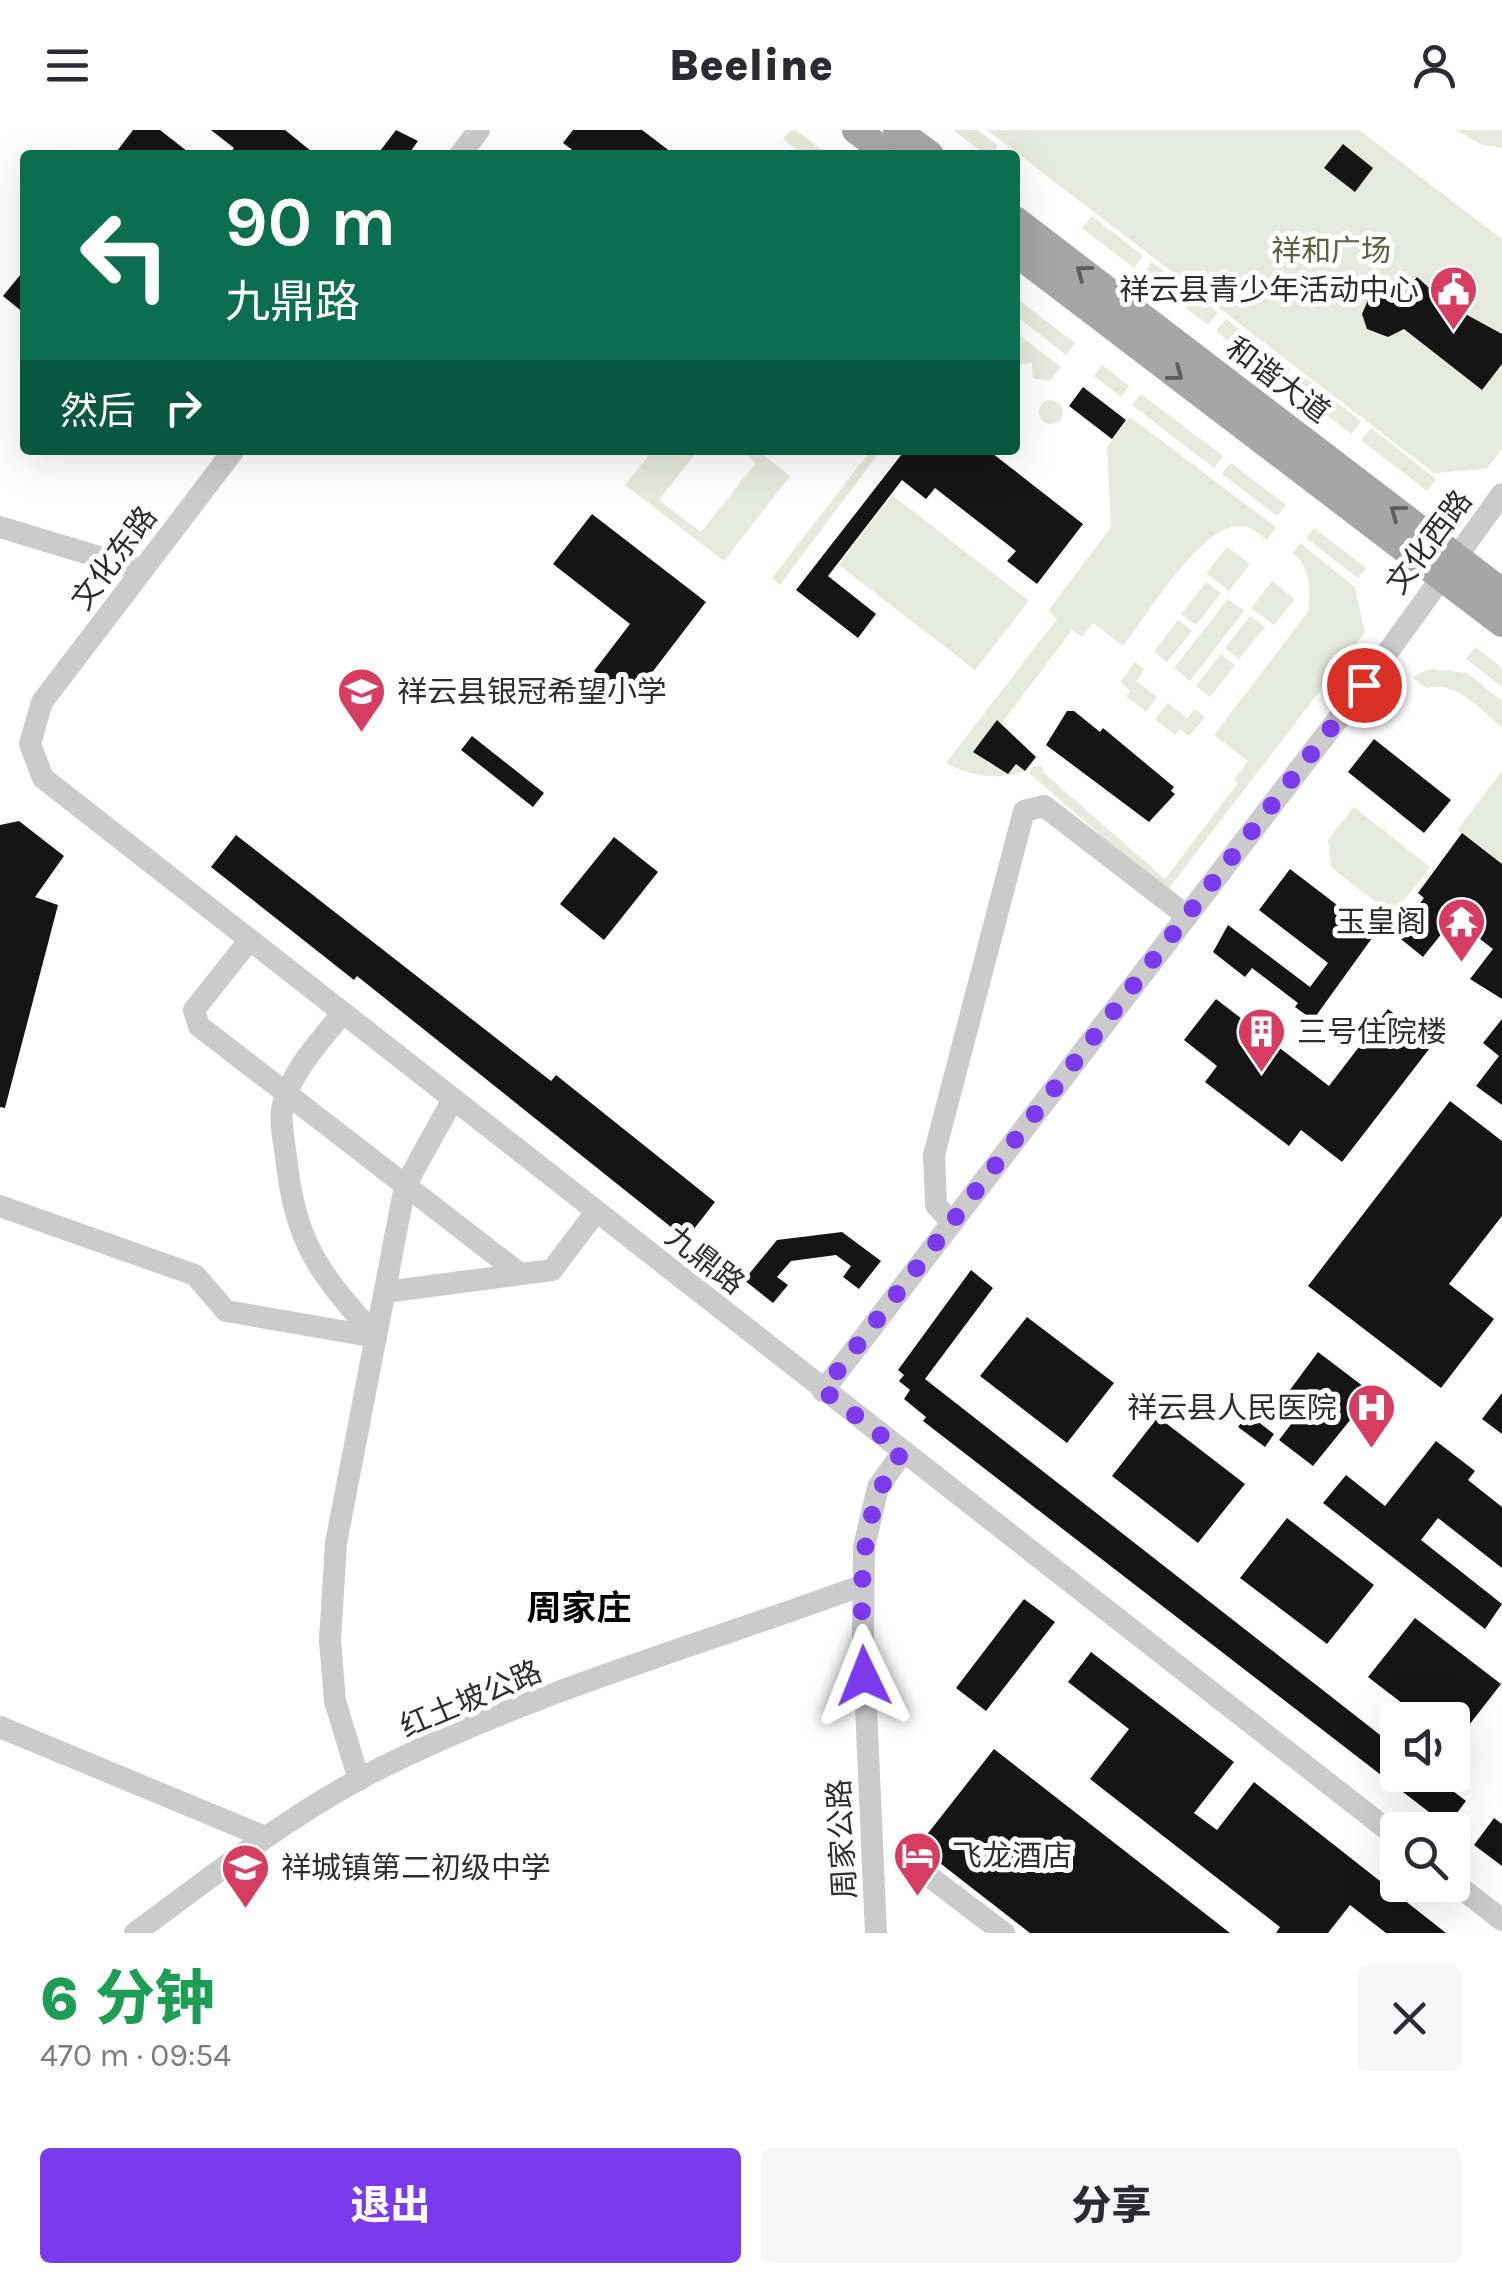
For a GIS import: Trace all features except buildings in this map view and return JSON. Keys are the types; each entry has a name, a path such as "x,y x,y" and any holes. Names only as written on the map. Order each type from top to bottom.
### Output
{"main road":[{"path":"856,130 882,150"},
{"path":"897,130 923,150"},
{"name":"和谐大道","path":"1020,224 1448,566 1502,623"},
{"name":"和谐大道","path":"1020,256 1448,566 1502,592"}],"street":[{"path":"464,150 479,130"},
{"name":"文化东路","path":"42,702 230,455"},
{"name":"文化西路","path":"823,1390 1364,685 1502,494"},
{"path":"0,527 142,570"},
{"name":"九鼎路","path":"42,702 30,736 31,754 52,789 1380,1824"},
{"path":"952,1223 936,1204 934,1155 1024,811 1044,806 1187,916"},
{"path":"248,942 192,1016 199,1026 518,1273"},
{"path":"342,1015 294,1076 282,1125 299,1230 320,1273 376,1337"},
{"path":"359,1780 335,1701 330,1640 336,1543 405,1186 452,1101"},
{"path":"0,1206 196,1275 226,1311 376,1337"},
{"path":"385,1292 552,1270 595,1213"},
{"name":"周家公路","path":"876,1933 863,1585 870,1513 878,1487 902,1452"},
{"name":"红土坡公路","path":"135,1933 264,1837 359,1780 556,1695 863,1585"},
{"path":"0,1727 264,1837"},
{"path":"910,1862 1004,1933"},
{"path":"1470,1895 1502,1920"}],"green space":[{"path":"796,130 822,150 797,150 783,139"},
{"path":"953,130 978,130 998,146 995,150 979,150"},
{"name":"祥和广场","path":"987,130 1359,130 1502,239 1502,449 1486,469 1434,473 1020,155 1020,150 1013,150"},
{"path":"1456,130 1502,130 1502,148 1480,144"},
{"path":"1092,216 1143,256 1134,268 1082,228"},
{"path":"1152,262 1218,312 1208,325 1143,274"},
{"path":"1020,301 1075,343 1066,355 1020,319"},
{"path":"1226,319 1291,369 1281,382 1216,331"},
{"path":"1020,336 1061,367 1050,381 1033,378 1032,363 1020,364"},
{"path":"1102,365 1129,386 1121,397 1094,376"},
{"path":"1300,374 1361,421 1351,434 1290,387"},
{"path":"1141,394 1223,456 1214,468 1132,405"},
{"path":"1051,400 1060,403 1060,421 1051,424 1042,421 1039,412 1042,403"},
{"path":"1130,417 1276,527 1267,540 1240,526 1208,540 1176,574 1123,646 1093,623 1082,637 1072,630 1001,724 997,721 973,751 991,765 1016,764 1025,771 985,776 946,763 1057,619 1048,611 1111,527 1107,447"},
{"path":"1371,428 1436,479 1427,491 1361,440"},
{"path":"649,455 694,455 659,500 701,532 756,463 746,455 763,455 790,476 724,561 625,485"},
{"path":"867,455 877,455 780,585 772,578"},
{"path":"1231,463 1286,505 1277,516 1222,474"},
{"path":"892,495 1029,601 975,670 839,565"},
{"path":"1314,528 1366,568 1358,578 1306,538"},
{"path":"1300,543 1355,587 1365,632 1166,892 1029,773 1031,767 1042,766 1044,773 1165,879 1238,783 1234,780 1248,761 1214,735 1308,612 1308,580 1293,553"},
{"path":"1227,547 1250,564 1229,591 1206,573"},
{"path":"1272,581 1295,599 1274,625 1251,608"},
{"path":"1206,582 1221,593 1196,625 1181,614"},
{"path":"1228,599 1244,611 1190,681 1174,668"},
{"path":"1250,616 1265,627 1239,659 1225,648"},
{"path":"1178,620 1192,631 1167,662 1154,652"},
{"path":"1475,647 1502,668 1502,687 1466,659"},
{"path":"1221,654 1235,665 1210,697 1196,686"},
{"path":"1135,662 1144,669 1136,681 1157,697 1146,712 1126,696 1130,691 1120,682"},
{"path":"1430,669 1467,673 1502,701 1502,727 1457,692 1426,688 1412,677"},
{"path":"1168,703 1187,718 1195,709 1205,717 1189,736 1180,729 1175,735 1155,719"},
{"path":"1502,771 1502,864 1457,830"},
{"path":"1354,807 1430,867 1392,915 1331,867 1328,840"}],"place":[{"name":"祥云县青少年活动中心","path":"1454,332"},
{"name":"祥云县银冠希望小学","path":"362,734"},
{"name":"玉皇阁","path":"1461,964"},
{"name":"三号住院楼","path":"1262,1074"},
{"name":"祥云县人民医院","path":"1372,1450"},
{"name":"飞龙酒店","path":"917,1898"},
{"name":"祥城镇第二初级中学","path":"246,1910"}],"district":[{"name":"周家庄","path":"579,1608"}],"route":[{"path":"864,1676 864,1548 878,1487 902,1452 823,1390 1364,685"}]}
